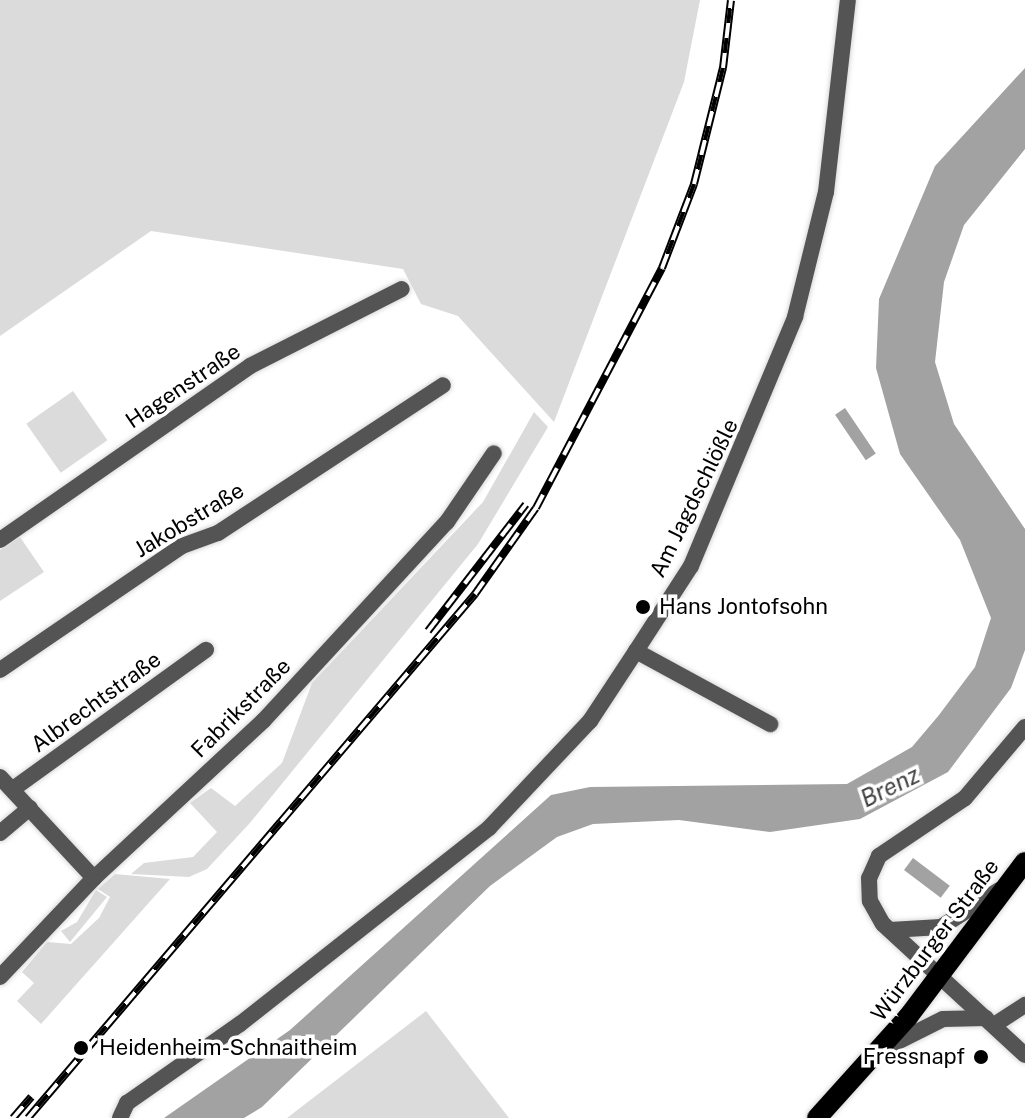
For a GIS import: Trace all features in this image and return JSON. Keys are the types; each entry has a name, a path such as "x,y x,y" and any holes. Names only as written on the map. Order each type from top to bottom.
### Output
{"main road":[{"name":"Würzburger Straße","path":"817,1118 880,1051 1025,862"}],"street":[{"name":"Am Jagdschlößle","path":"120,1118 127,1103 240,1024 489,828 590,721 636,651 691,566 795,317 826,192 848,0"},
{"name":"Hagenstraße","path":"0,540 250,366 402,289"},
{"name":"Jakobstraße","path":"0,670 182,546 218,533 443,385"},
{"name":"Fabrikstraße","path":"0,977 94,878 274,709 447,522 494,453"},
{"name":"Albrechtstraße","path":"13,789 206,650"},
{"path":"636,651 770,724"},
{"path":"1025,727 965,798 879,856 869,878 870,901 890,930 1025,1055"},
{"path":"0,777 94,878"},
{"path":"0,833 30,808"},
{"path":"890,930 941,927 1007,884"},
{"path":"880,1051 943,1019 990,1021 1025,1005"}],"shaded area":[{"path":"0,0 700,0 684,82 554,422 458,316 421,304 403,269 151,231 0,336"},
{"path":"73,391 107,440 61,473 26,424"},
{"path":"534,412 548,427 478,544 249,824 207,869 189,877 131,874 144,863 193,857 217,832 190,803 211,788 235,806 282,763 312,683 483,502"},
{"path":"20,537 44,572 0,601 0,550"},
{"path":"115,874 170,879 41,1024 17,1001 34,983 22,972 47,942 71,944 99,918 110,897 98,889"},
{"path":"96,890 107,897 70,942 61,931 77,922"},
{"path":"426,1011 509,1118 287,1118"}],"water":[{"name":"Brenz","path":"1025,68 1025,149 964,225 944,282 935,362 954,424 1025,529 1025,650 1011,688 948,772 860,819 770,832 679,820 593,824 557,837 490,886 262,1107 244,1118 164,1118 290,1030 551,795 590,787 847,784 912,747 939,715 975,667 991,618 960,540 900,454 876,368 879,299 935,166"},
{"path":"845,408 876,454 866,460 835,415"},
{"path":"913,858 950,886 941,898 904,870"}],"railway":[{"path":"28,1118 475,594 536,508 662,268 694,184 723,68 731,0"},
{"path":"428,631 526,504"},
{"path":"13,1118 31,1097"}],"place":[{"name":"Hans Jontofsohn","path":"643,607"},
{"name":"Heidenheim-Schnaitheim","path":"81,1048"},
{"name":"Fressnapf","path":"981,1057"}]}
